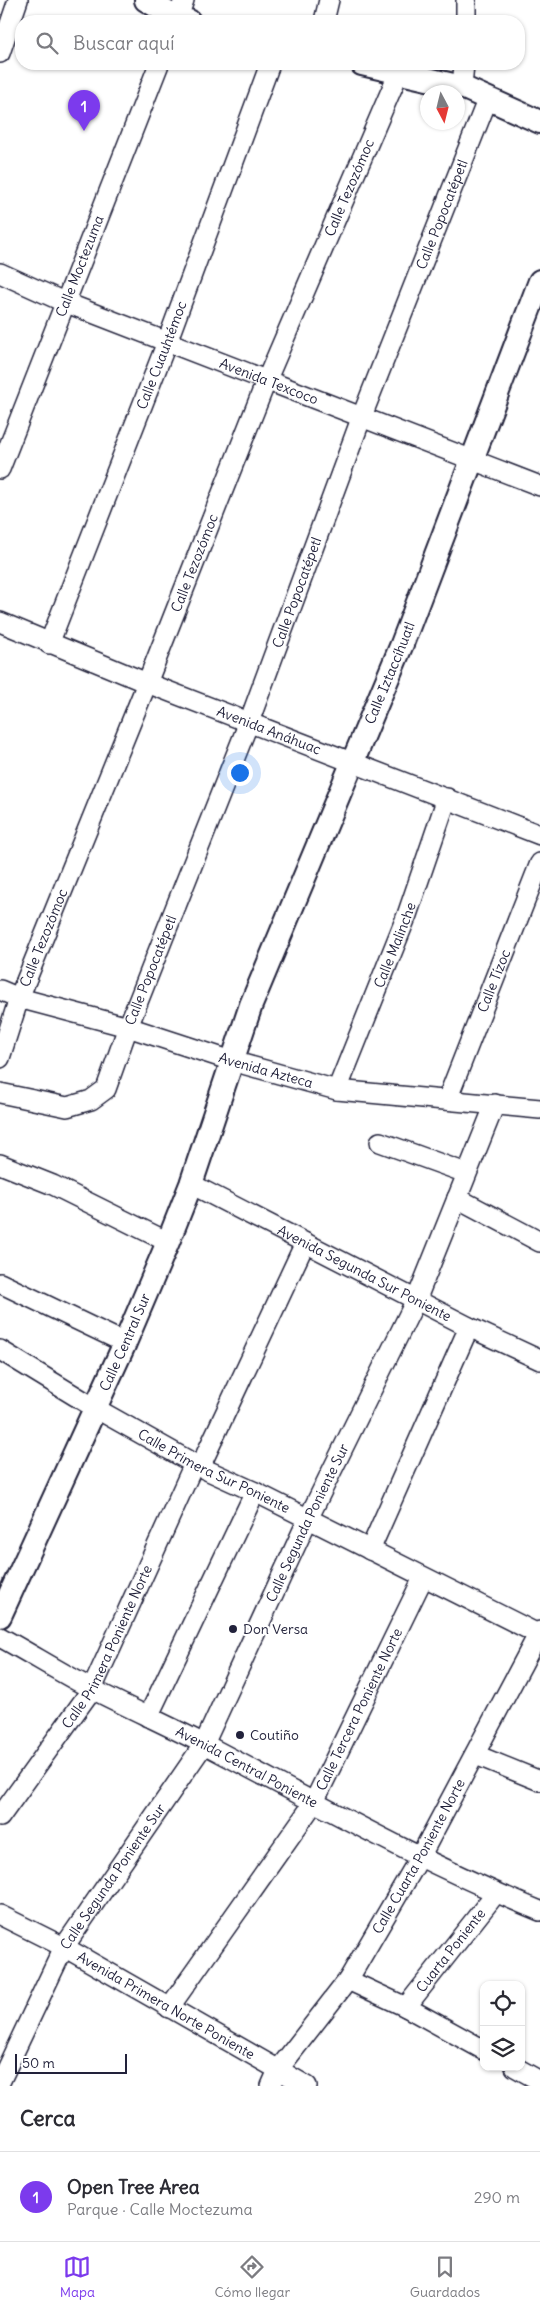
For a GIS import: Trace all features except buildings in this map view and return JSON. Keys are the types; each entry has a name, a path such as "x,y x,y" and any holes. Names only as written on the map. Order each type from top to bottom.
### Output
{"street":[{"path":"0,53 18,0"},
{"path":"146,0 182,15"},
{"path":"325,15 329,0"},
{"path":"466,0 466,15"},
{"name":"Calle Moctezuma","path":"0,470 64,302 158,70"},
{"name":"Calle Cuauhtémoc","path":"49,644 167,342 268,70"},
{"path":"390,70 454,85"},
{"path":"462,85 463,70"},
{"name":"Calle Tezozómoc","path":"0,1058 19,998 148,683 267,379 399,72"},
{"path":"465,88 540,122"},
{"name":"Calle Popocatépetl","path":"0,1093 67,1107 91,1100 106,1089 128,1027 249,722 362,416 488,98"},
{"name":"Avenida Texcoco","path":"0,273 64,302 362,416 470,461 540,486"},
{"name":"Calle Iztaccíhuatl","path":"232,1061 251,1005 402,644 540,281"},
{"name":"Avenida Anáhuac","path":"0,622 49,644 540,835"},
{"name":"Calle Malinche","path":"337,1090 407,915 447,798"},
{"name":"Calle Tízoc","path":"447,1100 540,863"},
{"name":"Avenida Azteca","path":"0,990 19,998 128,1027 232,1061 337,1090 540,1109"},
{"name":"Calle Central Sur","path":"0,1616 125,1343 168,1242 232,1061"},
{"name":"Calle Segunda Poniente Sur","path":"0,2082 64,1947 204,1744 308,1519 417,1298 495,1104"},
{"path":"380,1142 466,1174"},
{"path":"0,1164 53,1185 168,1242"},
{"name":"Avenida Segunda Sur Poniente","path":"190,1184 417,1298 469,1327 540,1360"},
{"path":"457,1198 540,1242"},
{"name":"Calle Primera Poniente Norte","path":"0,1817 92,1689 197,1465 305,1243"},
{"path":"0,1283 125,1343"},
{"path":"370,1550 469,1327"},
{"name":"Calle Primera Sur Poniente","path":"0,1350 95,1408 197,1465 539,1634"},
{"path":"148,1717 255,1492"},
{"name":"Calle Tercera Poniente Norte","path":"169,2008 314,1804 423,1578"},
{"name":"Calle Cuarta Poniente Norte","path":"348,1980 420,1857 539,1634"},
{"name":"Avenida Central Poniente","path":"0,1637 92,1689 204,1744 314,1804 496,1893 540,1911"},
{"path":"476,1755 540,1780"},
{"name":"Cuarta Poniente","path":"406,2007 496,1893"},
{"name":"Avenida Primera Norte Poniente","path":"0,1915 64,1947 169,2008 275,2078 307,2086"},
{"path":"275,2078 348,1980 406,2007 480,2048"},
{"path":"522,2071 540,2081"}],"place":[{"name":"Open Tree Area","path":"84,131"},
{"name":"Don Versa","path":"233,1629"},
{"name":"Coutiño","path":"240,1735"}]}
